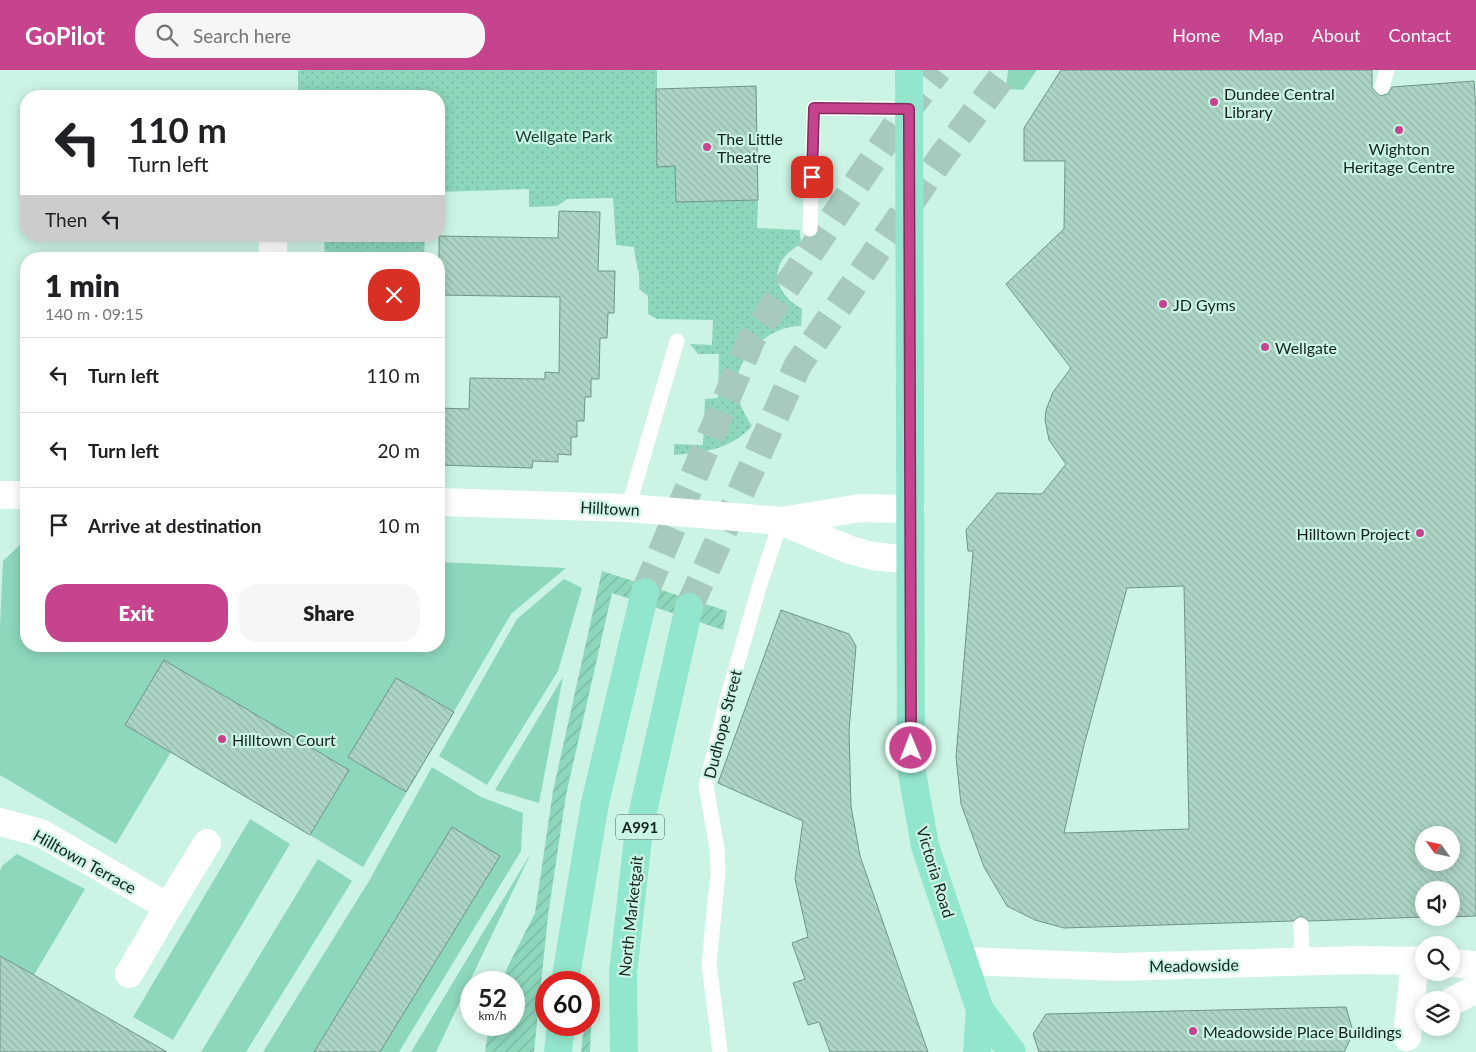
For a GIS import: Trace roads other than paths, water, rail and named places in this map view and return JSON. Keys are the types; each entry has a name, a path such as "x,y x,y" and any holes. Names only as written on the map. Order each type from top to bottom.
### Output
{"main road":[{"name":"Victoria Road","path":"910,70 911,767 925,846 980,1010 1012,1052"},
{"name":"A991","path":"567,971 595,803 645,592"},
{"name":"North Marketgait","path":"624,1052 623,974 639,829 689,606"},
{"name":"Victoria Road","path":"977,1052 980,1010"},
{"path":"558,1052 559,1036"}],"street":[{"path":"0,495 20,495"},
{"name":"Hilltown","path":"445,502 628,508 782,521 860,508 911,509"},
{"name":"Hilltown","path":"782,521 850,550 873,556 910,560"},
{"name":"Hilltown Terrace","path":"0,822 40,833 168,908"},
{"path":"130,974 207,843"},
{"name":"Meadowside","path":"965,961 1118,967 1415,960"},
{"path":"1460,964 1476,965"},
{"path":"1410,1037 1417,981"},
{"path":"1460,997 1476,989"}],"lane":[{"path":"1382,87 1387,70"},
{"path":"810,229 814,108 909,109"},
{"path":"628,508 678,341"},
{"name":"Dudhope Street","path":"720,1052 709,964 718,873 717,848 706,786 727,699 761,581 782,521"},
{"path":"1301,924 1302,963"}],"tunnel":[{"path":"645,592 752,338 897,124 938,70"},
{"path":"689,607 798,365 942,157 1007,70"}],"place":[{"name":"Dundee Central Library","path":"1214,102"},
{"name":"Wighton Heritage Centre","path":"1399,130"},
{"name":"The Little Theatre","path":"707,147"},
{"name":"JD Gyms","path":"1163,304"},
{"name":"Wellgate","path":"1265,347"},
{"name":"Hilltown Project","path":"1420,533"},
{"name":"Hilltown Court","path":"222,739"},
{"name":"Meadowside Place Buildings","path":"1193,1031"}],"park label":[{"name":"Wellgate Park","path":"564,135"}]}
